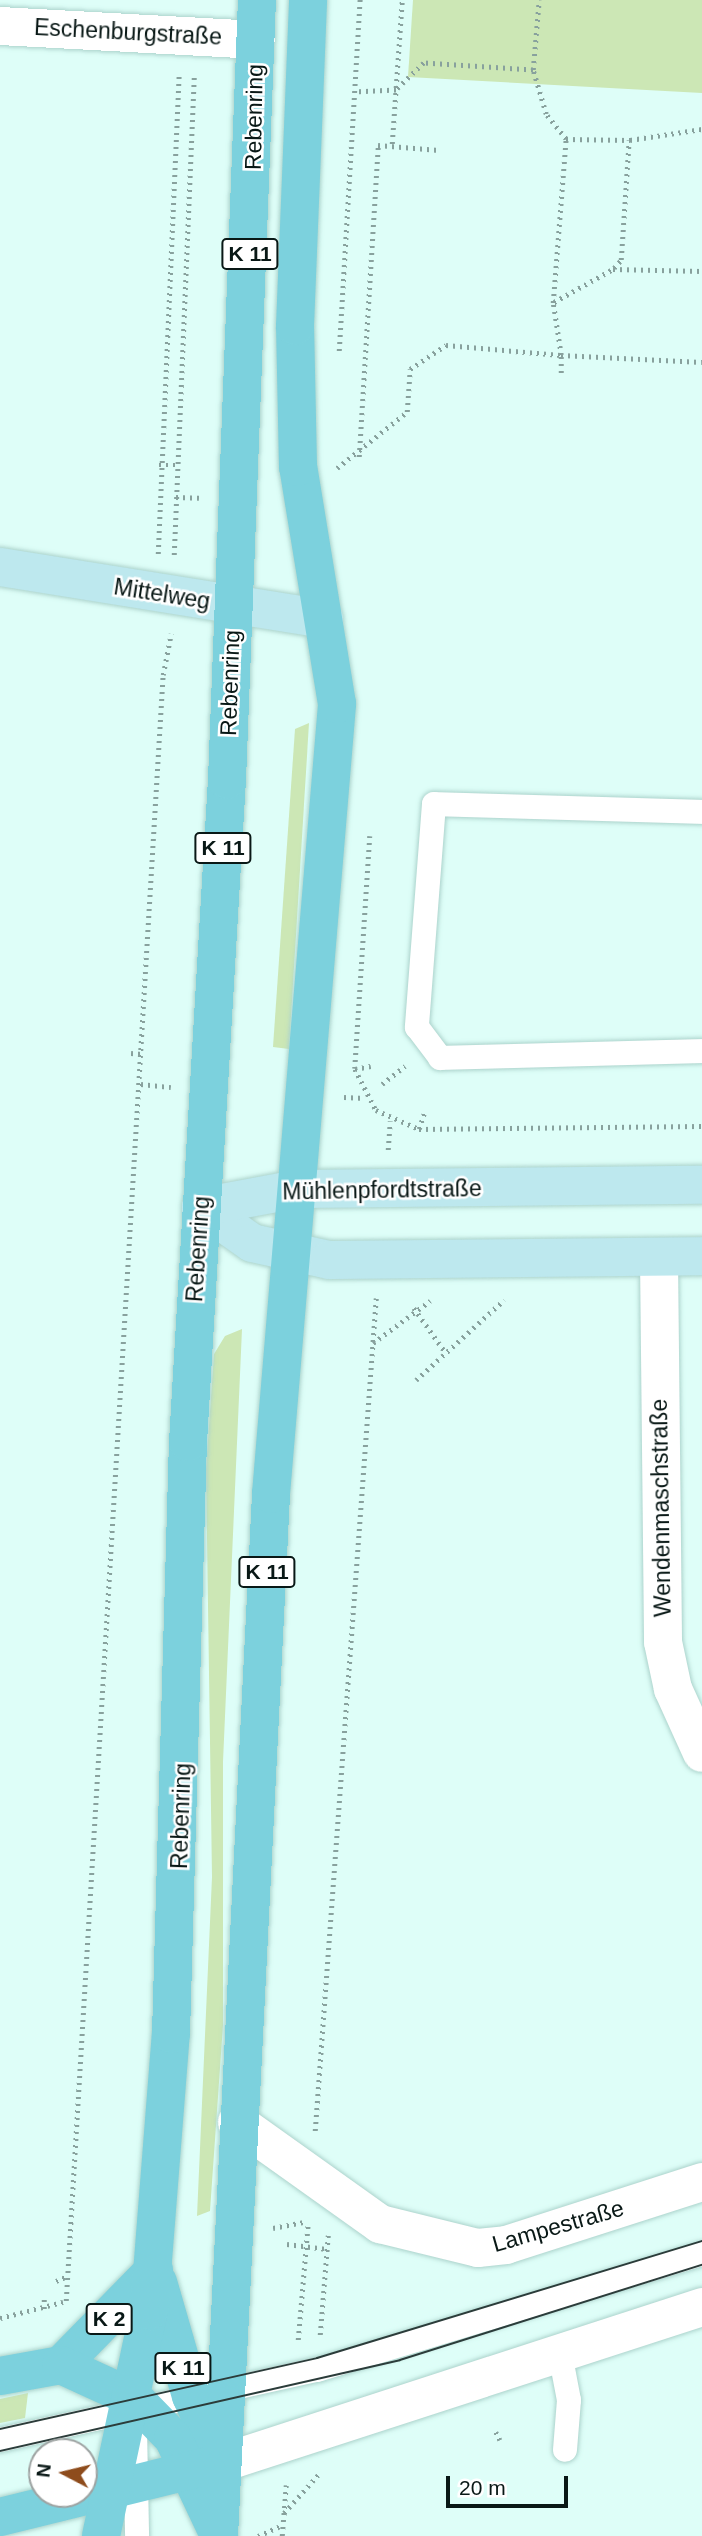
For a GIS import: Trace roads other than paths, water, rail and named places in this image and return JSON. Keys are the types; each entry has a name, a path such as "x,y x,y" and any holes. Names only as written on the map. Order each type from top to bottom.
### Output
{"main road":[{"name":"Rebenring","path":"123,2490 137,2407 154,2270 180,1861 184,1538 234,605 257,0"},
{"name":"Rebenring","path":"207,2467 208,2393 228,2327 237,2122 290,1256 307,1096 337,704 298,454 295,326 309,0"},
{"name":"Mittelweg","path":"0,567 165,579 234,605 324,619"},
{"name":"Mühlenpfordtstraße","path":"201,1207 298,1189 702,1185"},
{"path":"201,1207 252,1243 290,1256 702,1256"},
{"name":"K 11","path":"154,2270 178,2344 208,2393"},
{"name":"K 2","path":"61,2365 154,2270"},
{"name":"K 11","path":"178,2344 200,2353 228,2327"},
{"path":"0,2376 61,2365 137,2407 207,2467 219,2536"},
{"path":"0,2517 123,2490 207,2467"},
{"name":"K 11","path":"101,2536 123,2490"}],"street":[{"name":"Eschenburgstraße","path":"0,26 188,52 256,40"},
{"name":"Wendenmaschstraße","path":"659,1257 663,1642 673,1689 702,1753"},
{"name":"Lampestraße","path":"237,2122 380,2224 478,2248 506,2245 702,2182"},
{"path":"207,2467 702,2307"}],"lane":[{"path":"702,812 434,804 417,1027 440,1058 702,1051"},
{"path":"0,2440 137,2407 295,2376 702,2253"},
{"path":"560,2353 569,2400 565,2451"},
{"path":"123,2490 137,2536"}],"tram line":[{"path":"0,2429 317,2358 702,2241"},
{"path":"0,2451 400,2360 702,2265"}]}
